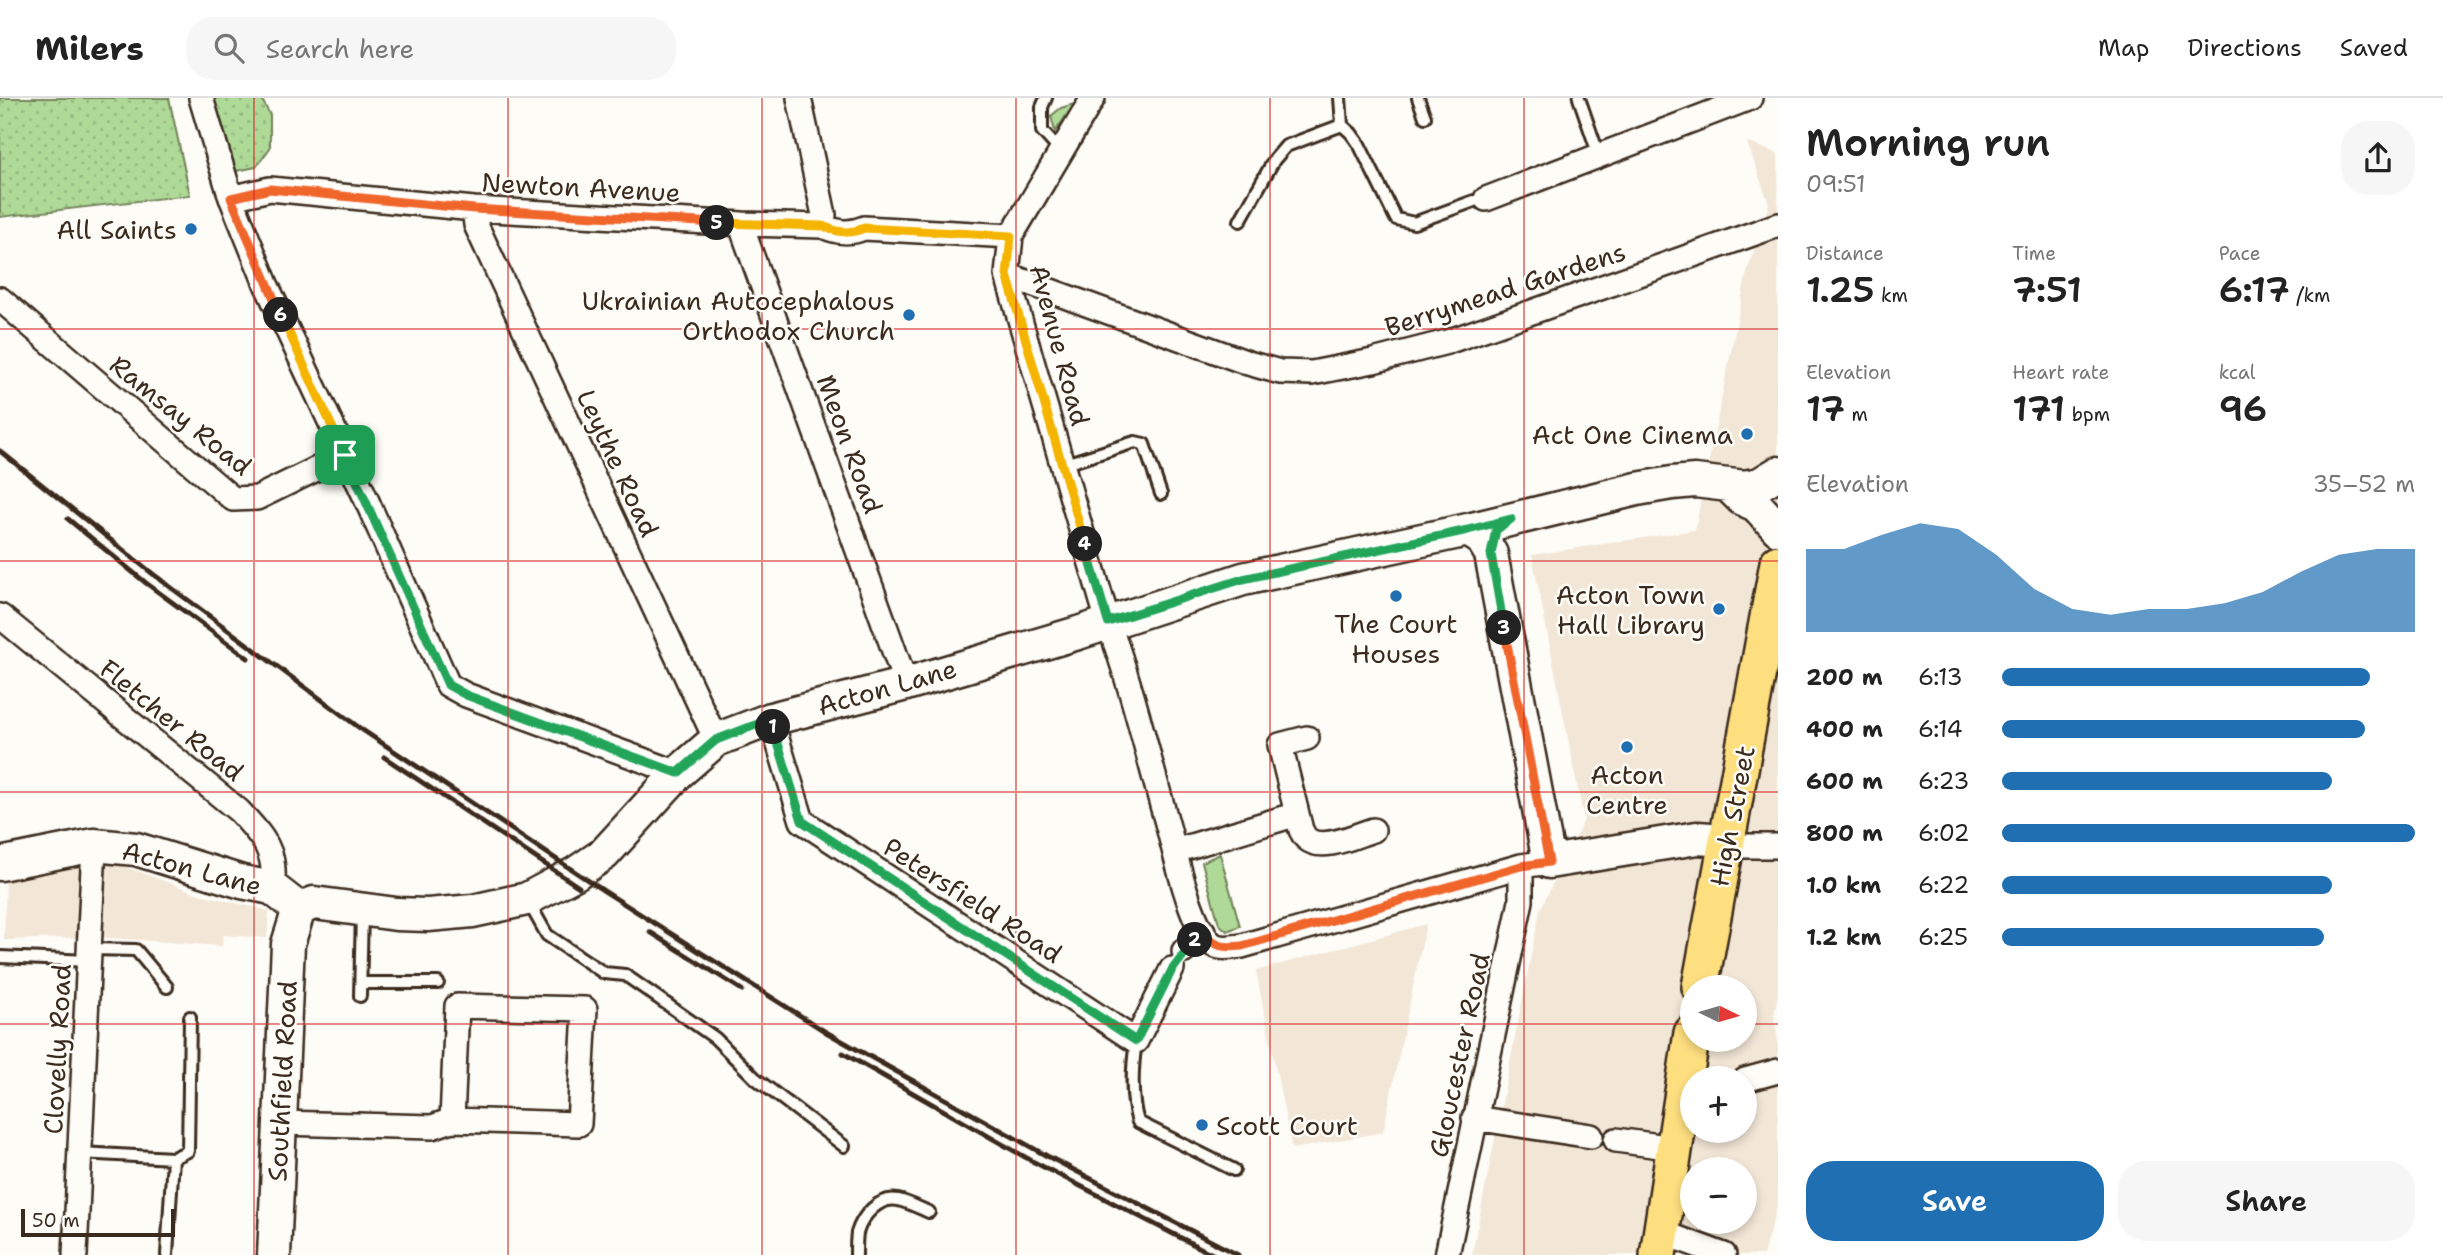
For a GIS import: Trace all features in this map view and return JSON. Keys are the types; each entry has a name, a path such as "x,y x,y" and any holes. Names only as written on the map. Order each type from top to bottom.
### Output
{"main road":[{"path":"1729,486 1760,484 1778,473"},
{"name":"Acton Lane","path":"0,864 94,845 136,849 242,882 272,888 299,909 314,903 396,915 473,911 527,899 576,873 604,854 678,773 716,740 771,719 906,684 1243,579 1672,483 1695,481 1729,486"},
{"path":"1729,486 1742,499 1756,505 1778,528"},
{"path":"1511,519 1496,530 1491,554 1535,864 1697,838 1726,840"},
{"path":"1468,530 1482,539 1491,554"},
{"name":"High Street","path":"1702,975 1778,563"},
{"name":"Southfield Road","path":"274,1255 288,944 299,909"},
{"path":"1660,1244 1680,1120"}],"street":[{"path":"201,98 231,198 266,284 448,685 466,695 678,773"},
{"path":"799,98 824,215 823,226"},
{"name":"Avenue Road","path":"1093,98 1011,236 1007,275 1108,622"},
{"path":"1480,200 1750,98"},
{"name":"Newton Avenue","path":"231,198 270,189 474,209 823,226 834,231 853,232 864,228 1011,236"},
{"name":"Leythe Road","path":"474,209 476,225 716,740"},
{"name":"Meon Road","path":"743,224 748,247 906,684"},
{"name":"Berrymead Gardens","path":"1007,275 1248,363 1280,372 1312,373 1447,342 1778,225"},
{"name":"Ramsay Road","path":"0,299 233,499 257,498 345,455"},
{"name":"Fletcher Road","path":"0,616 239,811 263,837 272,857 272,888"},
{"path":"1108,622 1120,654 1194,912 1202,931 1213,944 1226,948 1242,946 1535,864"},
{"name":"Petersfield Road","path":"771,719 802,821 1136,1041"},
{"path":"1307,738 1280,745 1301,830 1308,840 1321,844 1332,843 1373,830"},
{"path":"1175,851 1297,814"},
{"path":"1726,840 1744,846 1778,846"},
{"name":"Clovelly Road","path":"75,1255 94,845"},
{"name":"Gloucester Road","path":"1447,1255 1521,901 1535,864"},
{"path":"1136,1041 1178,960 1202,931"},
{"path":"280,1122 432,1127 452,1120 579,1124 585,1009 457,1006 452,1120"},
{"path":"1757,1077 1778,1071"},
{"path":"1474,1118 1591,1136"},
{"path":"1616,1140 1674,1148"},
{"path":"1660,1244 1724,1255"}],"lane":[{"path":"1046,98 1042,107 1042,131 1061,152"},
{"path":"1340,98 1342,125 1352,133 1359,144 1396,219 1414,223 1480,200"},
{"path":"1418,98 1425,117"},
{"path":"1579,98 1599,156"},
{"path":"1240,221 1274,160 1286,146 1342,125"},
{"path":"1062,465 1135,442 1144,444 1161,494"},
{"path":"527,899 547,935 604,973 625,975 652,993 715,1038 755,1078 844,1146"},
{"path":"360,996 362,909"},
{"path":"0,957 90,955 136,950 167,987"},
{"path":"361,983 438,983"},
{"path":"80,1153 173,1158 188,1151 190,1017"},
{"path":"1136,1041 1133,1107 1138,1122 1234,1170"},
{"path":"1591,1136 1616,1140"},
{"path":"167,1255 173,1158"},
{"path":"856,1255 857,1234 862,1221 878,1203 896,1200 929,1212"}],"shaded area":[{"path":"1747,142 1778,154 1778,994 1774,1016 1778,1042 1778,1203 1763,1255 1472,1255 1540,910 1584,820 1532,555 1695,530 1747,272 1769,204"},
{"path":"110,861 199,894 269,911 267,938 223,935 222,946 97,937 4,940 6,879"},
{"path":"1426,924 1383,1132 1292,1149 1256,971"}],"green space":[{"path":"0,98 169,98 190,195 0,217"},
{"path":"211,98 261,98 270,115 270,148 256,167 231,172"},
{"path":"1074,104 1055,132 1051,116 1061,108"},
{"path":"1220,854 1240,926 1227,931 1219,924 1202,862"}],"railway":[{"path":"0,451 153,574 361,729 604,891 826,1032 1047,1156 1238,1255"},
{"path":"68,519 146,583 248,658"},
{"path":"384,757 579,887"},
{"path":"650,932 742,990"},
{"path":"843,1053 1032,1161 1214,1255"}],"place":[{"name":"All Saints","path":"191,229"},
{"name":"Ukrainian Autocephalous Orthodox Church","path":"909,315"},
{"name":"Act One Cinema","path":"1747,434"},
{"name":"The Court Houses","path":"1396,596"},
{"name":"Acton Town Hall Library","path":"1719,609"},
{"name":"Acton Centre","path":"1627,747"},
{"name":"Scott Court","path":"1202,1125"}],"route":[{"path":"270,189 474,209 823,226 834,231 853,232 864,228 1011,236 1007,275 1108,622 1243,579 1511,519 1496,530 1491,554 1549,862 1521,866 1242,946 1226,948 1213,944 1202,931 1172,970 1136,1041 802,821 771,719 716,740 678,773 466,695 448,685 345,455 266,284 231,198 270,189"}]}
